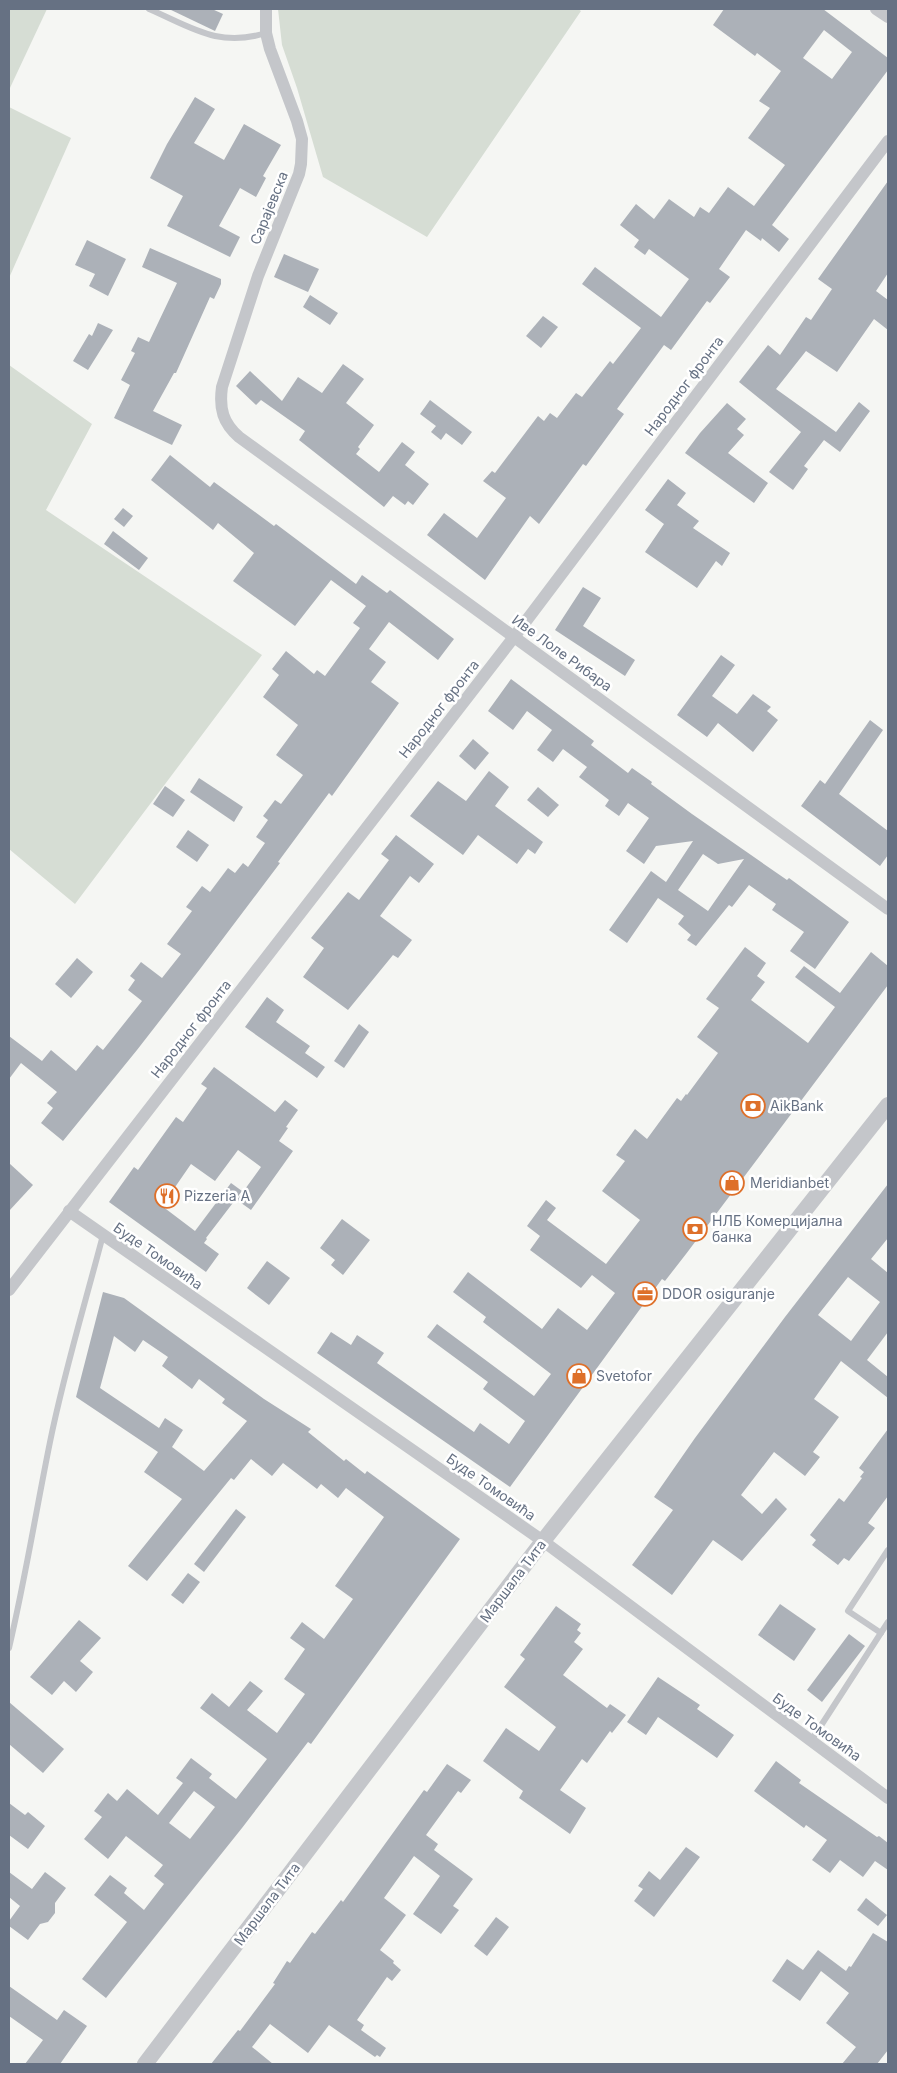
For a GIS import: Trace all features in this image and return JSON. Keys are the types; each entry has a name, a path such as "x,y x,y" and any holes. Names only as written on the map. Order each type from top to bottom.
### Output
{"street":[{"name":"Сарајевска","path":"223,416 220,401 222,387 258,276 299,174 301,164 302,138 270,49 266,33 266,9"},
{"path":"876,9 888,18"},
{"name":"Народног фронта","path":"9,1290 68,1211 514,637 888,141"},
{"name":"Иве Лоле Рибара","path":"223,416 229,428 240,437 888,909"},
{"name":"Маршала Тита","path":"146,2064 543,1541 888,1105"},
{"name":"Буде Томовића","path":"68,1211 543,1541 888,1798"}],"lane":[{"path":"148,9 213,37 239,39 266,33"},
{"path":"9,1648 36,1524 50,1441 103,1235"},
{"path":"882,1633 848,1610 888,1550"},
{"path":"811,1741 888,1622"}],"shaded area":[{"path":"9,9 47,9 9,90"},
{"path":"278,9 578,9 581,11 427,237 323,177 297,88 282,45"},
{"path":"9,107 71,138 9,278"},
{"path":"9,365 92,424 46,510 262,655 75,904 9,849"}],"building":[{"path":"169,9 212,9 223,14 215,31"},
{"path":"724,9 823,9 888,58 888,70 772,225 789,239 779,252 762,238 761,241 746,230 719,269 730,277 710,303 707,301 671,350 664,345 617,409 624,414 586,466 583,464 539,524 530,516 485,580 427,535 444,513 477,538 506,498 483,481 492,471 495,473 538,416 544,421 550,413 557,418 576,393 582,397 610,361 613,364 641,328 582,284 595,267 661,317 689,279 649,249 645,255 634,247 639,240 620,225 636,204 654,219 669,199 694,217 700,207 709,213 728,187 754,206 785,165 748,138 770,108 759,101 781,71 757,53 755,56 713,25","holes":["824,30 852,52 832,79 803,58"]},
{"path":"195,97 215,109 194,143 224,160 244,124 281,145 263,176 266,178 256,197 240,188 219,226 240,237 230,257 167,226 183,196 150,178 167,144"},
{"path":"888,181 888,273 876,291 888,300 888,330 874,319 837,372 806,351 776,389 836,432 859,402 870,411 840,452 824,440 804,466 808,469 793,490 769,472 801,432 739,382 768,345 780,355 806,317 811,320 832,289 818,279"},
{"path":"87,240 126,259 108,296 89,286 95,274 75,265"},
{"path":"150,248 221,279 221,284 214,299 210,297 176,373 174,373 153,411 182,425 172,445 114,418 130,385 121,380 135,353 131,351 138,337 149,342 177,283 142,267"},
{"path":"284,254 319,269 308,292 274,277"},
{"path":"310,295 338,313 330,325 303,307"},
{"path":"543,316 558,327 541,348 526,336"},
{"path":"98,323 113,330 88,370 73,361 89,334 92,336"},
{"path":"343,364 364,379 346,403 374,425 358,447 360,449 356,454 379,472 402,442 415,452 405,465 429,484 413,505 408,501 405,505 393,496 384,507 299,440 305,431 261,400 256,405 236,386 250,371 282,401 298,377 322,393"},
{"path":"430,400 472,432 462,445 446,433 441,440 431,432 436,426 420,414"},
{"path":"727,403 746,419 737,429 744,435 728,453 768,483 754,503 685,453"},
{"path":"170,455 210,487 214,482 274,526 276,524 356,584 362,575 387,593 390,590 454,639 438,660 389,622 369,649 386,662 371,682 399,703 332,796 329,793 278,862 280,863 200,969 63,1141 41,1123 53,1108 47,1103 57,1092 21,1063 9,1079 9,1036 42,1061 51,1050 76,1071 97,1045 103,1050 142,1001 128,990 135,980 130,976 141,962 162,978 181,954 167,944 192,911 186,907 202,886 210,892 228,868 235,873 243,863 248,867 265,843 256,837 268,820 263,816 275,800 281,804 303,775 276,755 298,725 263,697 279,675 272,669 286,651 314,674 317,670 325,676 360,628 353,623 366,606 331,580 295,626 233,581 254,553 218,523 213,530 151,480"},
{"path":"668,479 686,493 677,505 699,521 693,528 730,553 722,566 716,561 697,588 645,552 664,524 645,510"},
{"path":"123,508 133,516 124,527 114,519"},
{"path":"113,531 148,558 139,570 104,544"},
{"path":"583,587 601,598 583,626 635,660 625,676 555,630"},
{"path":"721,655 735,665 712,696 737,714 753,694 771,707 767,711 778,720 753,752 718,723 707,737 677,715"},
{"path":"511,679 594,741 591,745 628,773 632,768 692,814 787,880 789,878 849,922 815,969 790,951 804,932 772,910 776,904 749,885 732,907 729,905 696,946 687,940 691,935 678,924 684,916 658,898 627,943 609,930 651,871 666,882 693,841 656,846 644,864 626,851 649,818 628,803 619,816 605,806 609,800 579,777 587,767 563,749 553,762 537,750 552,730 527,711 513,730 488,711","holes":["703,854 718,864 744,859 708,911 678,890"]},
{"path":"870,720 883,730 839,794 888,831 888,855 880,866 801,806 820,780 825,784"},
{"path":"473,739 489,753 475,770 459,756"},
{"path":"489,771 509,787 495,806 543,842 535,854 528,849 517,864 478,835 463,855 410,816 438,781 466,801"},
{"path":"199,778 243,807 234,822 190,792"},
{"path":"165,786 185,800 173,817 153,804"},
{"path":"538,787 559,805 548,817 527,800"},
{"path":"188,830 209,845 197,862 176,847"},
{"path":"396,835 434,864 419,883 410,876 380,916 412,940 398,958 393,955 348,1010 303,977 324,948 311,938 348,892 359,900 389,860 381,854"},
{"path":"745,947 766,963 757,976 765,982 751,1000 808,1043 835,1007 795,977 804,966 840,993 871,952 888,966 888,985 686,1254 665,1281 662,1279 510,1487 317,1353 331,1332 351,1345 357,1335 384,1353 377,1363 474,1432 480,1423 509,1444 525,1421 483,1389 488,1382 427,1337 437,1324 534,1396 551,1374 483,1322 486,1317 453,1292 468,1272 542,1329 558,1308 587,1330 615,1293 592,1275 581,1288 530,1250 540,1236 527,1226 546,1200 556,1208 547,1220 606,1264 640,1220 602,1191 625,1161 616,1155 635,1129 647,1139 677,1098 681,1101 687,1095 718,1053 697,1037 719,1008 706,999"},
{"path":"77,958 93,972 71,998 55,984"},
{"path":"267,997 284,1010 276,1022 310,1046 305,1053 325,1067 317,1078 245,1027"},
{"path":"359,1024 369,1032 344,1068 334,1061"},
{"path":"214,1067 275,1112 285,1100 298,1110 279,1141 293,1151 251,1210 237,1200 261,1167 238,1150 215,1181 191,1164 162,1206 195,1231 231,1183 242,1191 206,1238 204,1243 219,1254 206,1272 109,1202 134,1167 138,1170 176,1117 183,1122 207,1088 201,1084"},
{"path":"9,1163 33,1185 9,1211"},
{"path":"888,1184 888,1238 871,1259 888,1273 888,1332 867,1360 888,1377 888,1398 841,1361 814,1399 839,1417 813,1452 820,1457 805,1476 774,1452 741,1495 762,1514 776,1498 787,1509 742,1561 713,1540 672,1595 632,1565 673,1510 654,1497 695,1438 785,1317","holes":["848,1277 880,1302 851,1341 818,1315"]},
{"path":"342,1219 370,1240 343,1275 331,1265 335,1260 320,1248"},
{"path":"267,1261 290,1278 269,1305 247,1288"},
{"path":"103,1292 124,1298 264,1399 311,1429 308,1432 344,1461 346,1459 365,1474 367,1471 460,1539 311,1744 308,1742 106,1998 82,1979 127,1922 94,1895 110,1875 127,1888 124,1893 144,1910 164,1884 154,1876 163,1865 126,1836 108,1859 84,1839 102,1817 94,1811 108,1793 117,1801 127,1789 158,1815 183,1783 176,1778 191,1758 212,1774 209,1778 236,1799 267,1759 200,1708 212,1693 229,1707 250,1681 263,1691 247,1710 277,1733 305,1694 284,1679 305,1649 290,1638 302,1622 324,1639 353,1599 335,1586 384,1517 346,1488 338,1498 321,1484 317,1489 283,1463 272,1476 251,1459 234,1480 231,1478 147,1581 128,1566 182,1499 144,1472 158,1452 76,1397","holes":["114,1336 135,1352 143,1340 168,1357 162,1366 192,1389 199,1379 225,1399 222,1403 247,1421 204,1471 172,1447 183,1430 165,1418 159,1428 100,1388","194,1791 215,1807 190,1839 169,1823"]},
{"path":"888,1429 888,1496 868,1523 875,1528 849,1561 844,1558 838,1565 812,1545 816,1540 810,1535 839,1498 844,1502 862,1478 860,1477 864,1472 859,1468"},
{"path":"236,1509 246,1517 204,1572 194,1564"},
{"path":"188,1573 200,1582 183,1604 171,1595"},
{"path":"780,1604 816,1629 794,1661 758,1635"},
{"path":"556,1606 581,1624 577,1630 581,1633 574,1642 583,1649 563,1675 607,1708 610,1704 626,1715 612,1733 610,1731 587,1763 582,1759 560,1790 586,1808 570,1834 519,1798 523,1791 483,1761 506,1728 539,1751 556,1727 504,1687 525,1659 520,1655"},
{"path":"79,1620 101,1638 80,1661 93,1672 76,1692 64,1681 52,1695 30,1677"},
{"path":"849,1634 865,1646 822,1702 807,1690"},
{"path":"658,1677 700,1705 697,1709 734,1735 717,1758 658,1717 646,1735 627,1722"},
{"path":"9,1702 64,1749 43,1773 9,1744"},
{"path":"776,1761 801,1780 799,1783 888,1843 888,1870 875,1861 863,1877 840,1860 830,1873 812,1860 827,1840 806,1825 804,1828 754,1791"},
{"path":"447,1764 471,1780 461,1793 458,1791 426,1835 438,1844 434,1850 473,1879 453,1906 459,1910 441,1934 413,1914 440,1876 414,1856 384,1898 406,1915 380,1950 394,1961 393,1963 401,1970 392,1981 387,1977 357,2020 364,2025 361,2030 386,2048 380,2057 377,2055 375,2057 329,2025 308,2053 270,2024 252,2047 273,2064 211,2064 238,2030 240,2031 275,1984 273,1983 287,1961 290,1963 312,1932 315,1934 341,1900 343,1902 424,1790 427,1792"},
{"path":"9,1803 25,1815 28,1812 45,1826 28,1849 9,1835"},
{"path":"686,1847 700,1857 654,1917 634,1901 643,1889 638,1886 649,1871 660,1880"},
{"path":"9,1872 32,1889 45,1872 66,1888 55,1903 55,1913 48,1922 40,1924 28,1940 9,1926 9,1921 20,1906 9,1897"},
{"path":"866,1898 887,1915 878,1926 857,1910"},
{"path":"496,1917 509,1927 487,1956 474,1946"},
{"path":"873,1933 888,1942 888,2050 877,2064 842,2064 856,2047 826,2023 849,1993 821,1971 800,2001 772,1981 787,1959 803,1970 818,1950 846,1971 849,1966 851,1967"},
{"path":"9,1986 57,2020 64,2010 87,2026 60,2064 25,2064 43,2040 9,2016"}],"place":[{"name":"AikBank","path":"753,1106"},
{"name":"Meridianbet","path":"732,1183"},
{"name":"Pizzeria A","path":"167,1196"},
{"name":"НЛБ Комерцијална банка","path":"695,1229"},
{"name":"DDOR osiguranje","path":"645,1294"},
{"name":"Svetofor","path":"579,1376"}]}
